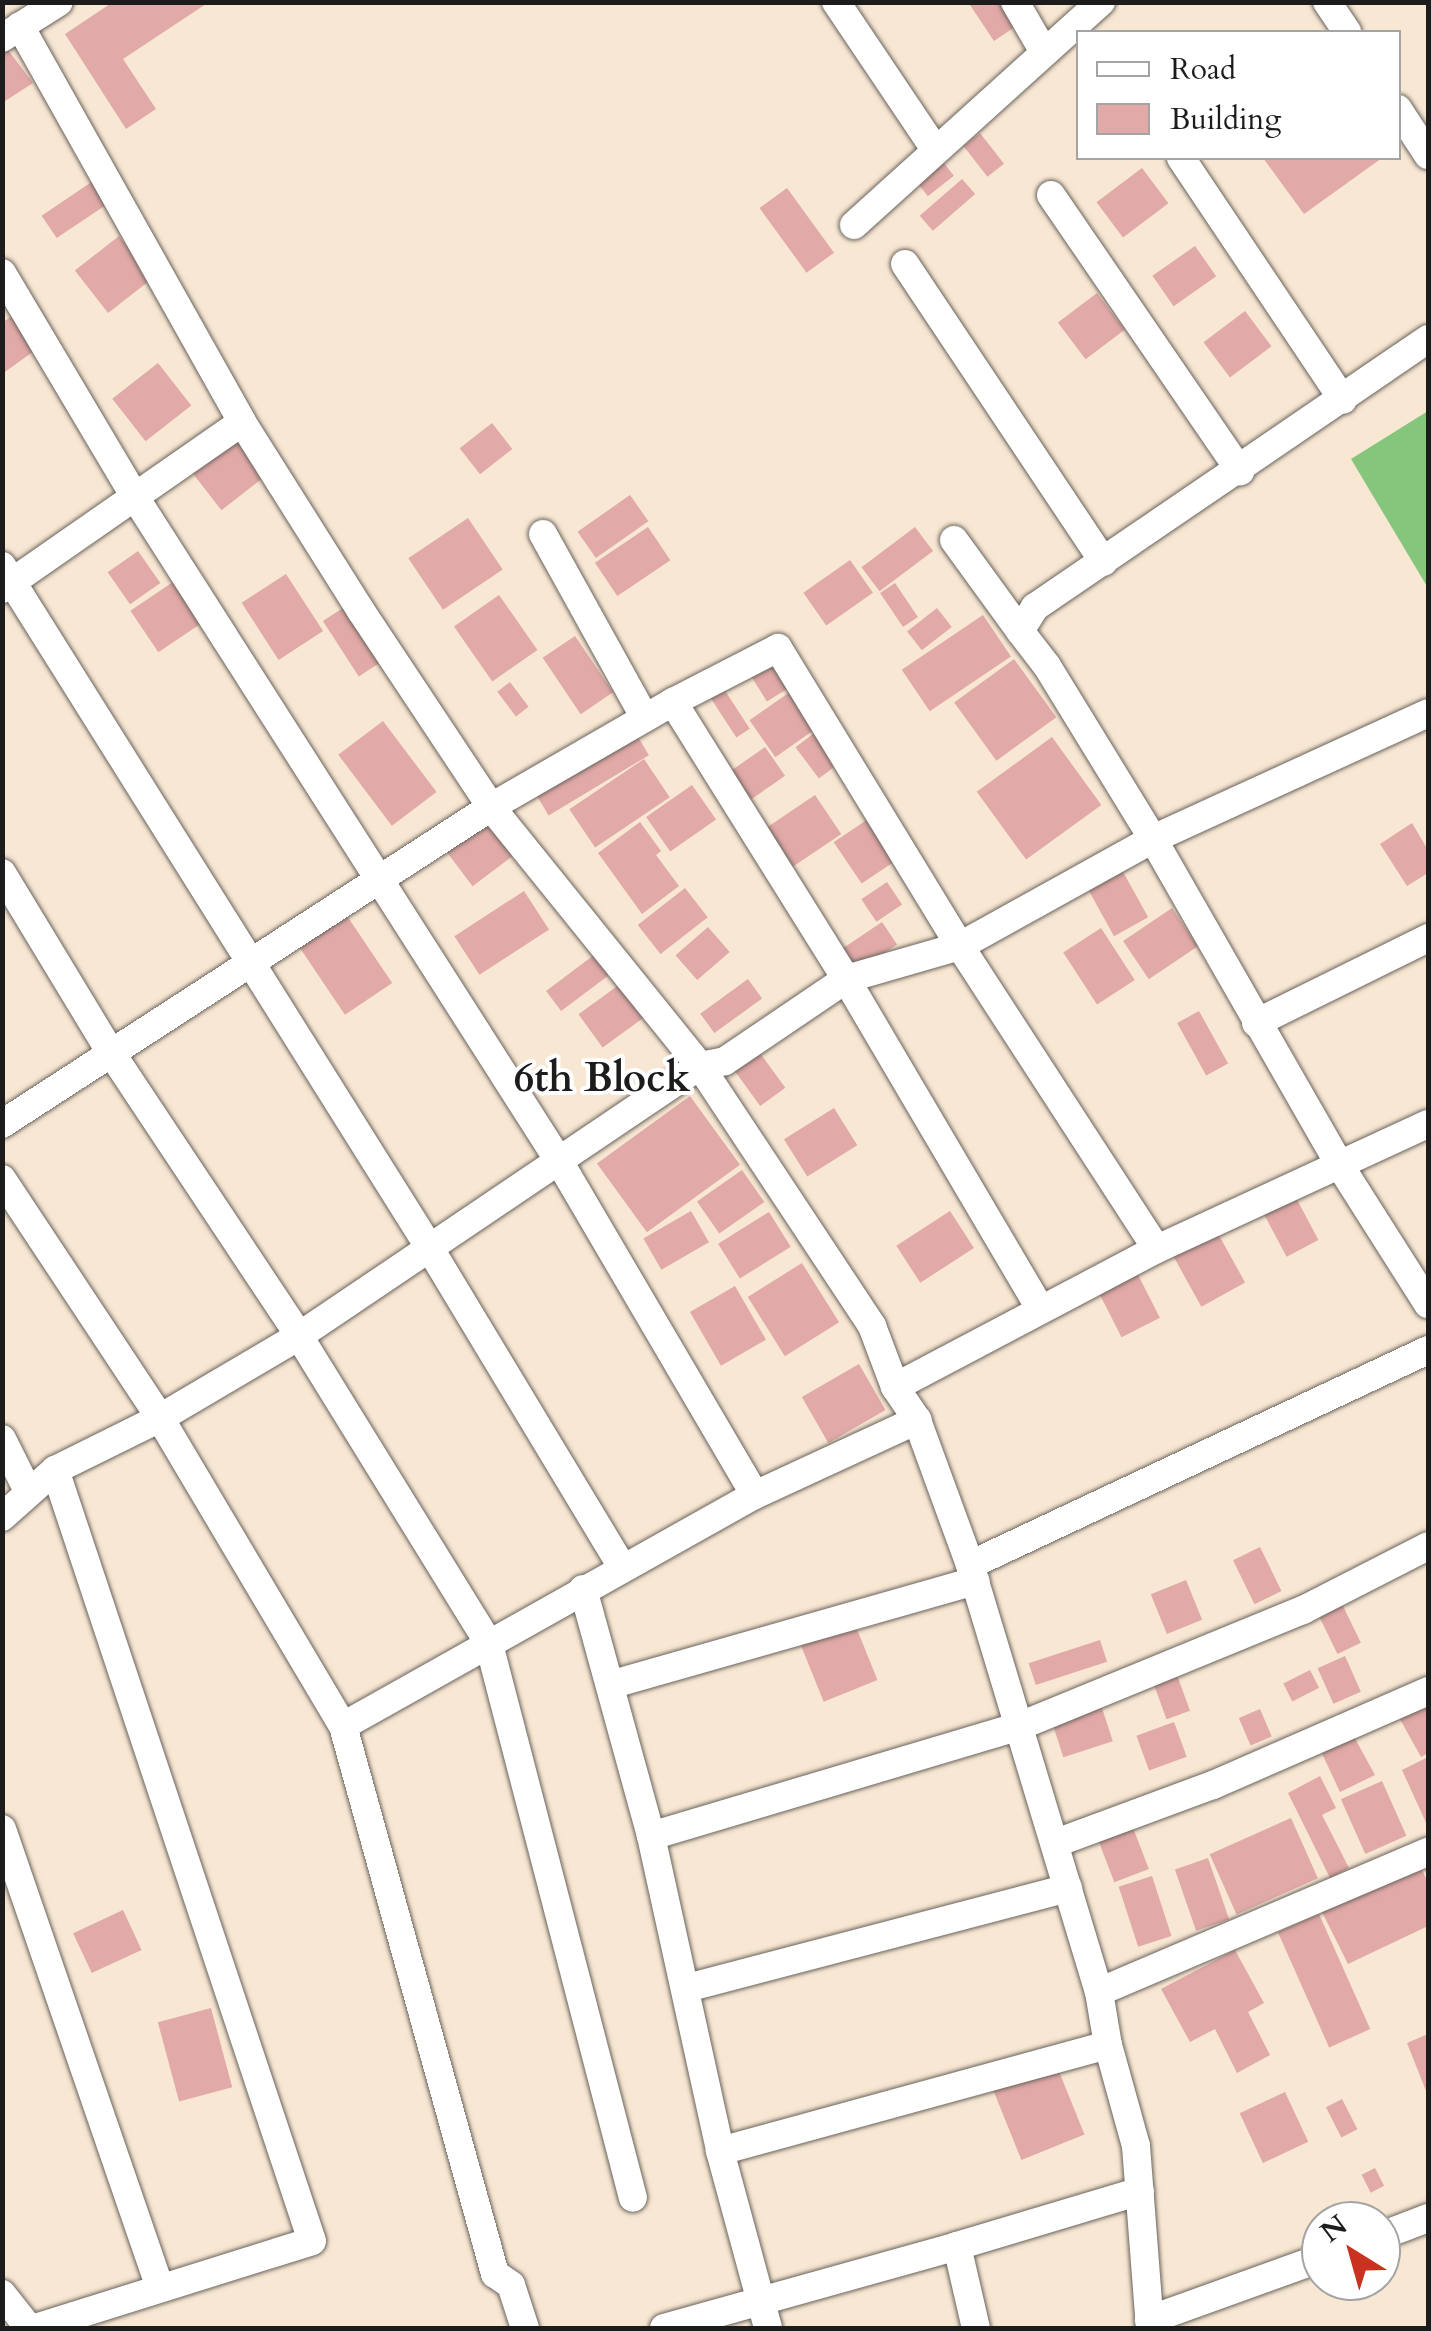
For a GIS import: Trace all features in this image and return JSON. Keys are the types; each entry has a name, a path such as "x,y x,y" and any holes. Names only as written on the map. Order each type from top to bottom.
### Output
{"street":[{"path":"59,2 11,32 242,422 491,807 700,1066 872,1326 895,1387 916,1420 972,1573 1099,1992 1108,2045 1136,2146 1150,2324 1301,2266"},
{"path":"836,2 934,148"},
{"path":"1015,2 1044,52"},
{"path":"1328,2 1347,30"},
{"path":"854,225 934,148 1044,52 1076,30"},
{"path":"1401,114 1428,154"},
{"path":"1182,160 1343,400"},
{"path":"1051,194 1240,471"},
{"path":"905,264 1104,562"},
{"path":"2,272 135,497 559,1161 755,1495"},
{"path":"1020,631 1035,608 1428,339"},
{"path":"242,422 135,497 6,579 428,1247 622,1567"},
{"path":"543,534 646,718"},
{"path":"954,540 1047,666 1153,839 1339,1164 1428,1304"},
{"path":"2,1124 491,807 673,702 778,648 960,946 1157,1249"},
{"path":"673,702 846,980 1040,1307"},
{"path":"2,1517 55,1470 160,1418 298,1336 700,1066 725,1061 846,980 960,946 1153,839 1428,713"},
{"path":"2,874 110,1051 298,1336 489,1644 633,2198"},
{"path":"1256,1024 1428,938"},
{"path":"895,1387 1040,1307 1157,1249 1428,1124"},
{"path":"2,1180 160,1418 343,1726 495,2274 510,2284 525,2328"},
{"path":"610,1685 972,1573 1428,1350"},
{"path":"343,1726 755,1495 916,1420"},
{"path":"2,1439 30,1493"},
{"path":"2,2294 32,2328 83,2321 159,2286 312,2241 55,1470"},
{"path":"650,1836 1020,1726 1303,1610 1428,1546"},
{"path":"583,1589 650,1836 720,2151 764,2315"},
{"path":"1056,1843 1213,1785 1428,1691"},
{"path":"2,1829 159,2286"},
{"path":"1099,1992 1428,1852"},
{"path":"686,1988 1068,1888"},
{"path":"720,2151 1108,2045"},
{"path":"664,2328 764,2315 957,2246 1140,2191"},
{"path":"1401,2228 1428,2218"},
{"path":"957,2246 976,2328"}],"green space":[{"path":"1428,411 1428,588 1351,459"}],"building":[{"path":"113,2 209,2 123,59 156,109 126,129 65,34"},
{"path":"968,2 1004,2 1019,24 994,41"},
{"path":"5,46 33,83 2,103 2,48"},
{"path":"980,133 1004,164 987,177 963,146"},
{"path":"936,153 954,176 928,196 910,173"},
{"path":"1264,160 1379,160 1304,214"},
{"path":"1142,168 1168,203 1123,237 1096,202"},
{"path":"962,179 975,194 933,231 920,216"},
{"path":"93,181 108,203 57,238 42,216"},
{"path":"787,188 834,253 807,273 759,208"},
{"path":"119,236 152,279 108,313 75,270"},
{"path":"1195,246 1216,276 1174,306 1152,276"},
{"path":"1097,293 1125,330 1086,359 1058,322"},
{"path":"1245,311 1271,346 1230,377 1203,342"},
{"path":"16,313 41,346 2,374 2,323"},
{"path":"158,363 191,406 146,441 112,399"},
{"path":"492,423 512,449 480,474 460,448"},
{"path":"235,435 266,475 221,510 190,470"},
{"path":"630,495 648,521 596,558 578,532"},
{"path":"468,518 503,569 443,610 408,558"},
{"path":"648,527 670,560 617,596 595,563"},
{"path":"915,527 933,551 880,591 861,567"},
{"path":"138,551 160,583 130,604 108,572"},
{"path":"850,560 873,593 826,625 803,593"},
{"path":"286,574 323,631 279,660 242,603"},
{"path":"176,580 204,621 158,652 130,611"},
{"path":"895,583 918,617 903,627 880,593"},
{"path":"499,595 537,650 492,681 454,627"},
{"path":"343,608 379,663 359,676 323,621"},
{"path":"937,608 952,627 922,650 907,631"},
{"path":"983,615 1011,656 930,711 902,670"},
{"path":"575,636 613,692 581,714 543,658"},
{"path":"775,654 794,685 767,701 748,671"},
{"path":"1014,659 1056,717 996,761 954,702"},
{"path":"510,682 529,707 516,716 497,692"},
{"path":"722,686 750,729 736,737 709,695"},
{"path":"797,687 823,724 775,757 749,720"},
{"path":"383,721 437,792 392,826 338,755"},
{"path":"821,728 844,759 819,778 795,747"},
{"path":"635,732 649,755 549,815 535,792"},
{"path":"1052,737 1101,805 1026,860 977,792"},
{"path":"765,747 785,776 743,805 723,776"},
{"path":"644,759 670,797 595,847 569,809"},
{"path":"692,785 716,819 670,852 646,817"},
{"path":"815,795 841,834 786,871 759,832"},
{"path":"871,817 899,858 862,884 834,842"},
{"path":"486,821 512,856 473,886 446,851"},
{"path":"640,822 661,851 656,855 679,886 642,914 598,853"},
{"path":"1412,823 1428,850 1428,873 1407,886 1380,844"},
{"path":"1122,870 1148,917 1114,936 1088,889"},
{"path":"887,882 902,904 876,922 861,899"},
{"path":"685,888 708,917 660,954 638,925"},
{"path":"524,891 549,930 479,975 454,936"},
{"path":"1172,908 1198,946 1149,979 1123,941"},
{"path":"343,910 392,983 345,1015 296,942"},
{"path":"882,922 897,944 850,976 835,954"},
{"path":"708,927 730,952 697,980 676,955"},
{"path":"1101,928 1135,980 1097,1005 1063,953"},
{"path":"594,955 609,975 561,1011 546,991"},
{"path":"748,979 762,998 714,1033 700,1014"},
{"path":"623,982 647,1015 603,1047 579,1014"},
{"path":"1199,1011 1228,1063 1206,1076 1177,1023"},
{"path":"760,1053 785,1088 760,1106 735,1071"},
{"path":"690,1096 740,1165 647,1232 597,1164"},
{"path":"834,1108 857,1145 807,1177 784,1139"},
{"path":"742,1170 764,1202 719,1233 697,1202"},
{"path":"1294,1194 1318,1240 1287,1257 1262,1211"},
{"path":"691,1211 709,1242 661,1270 643,1238"},
{"path":"950,1211 974,1248 920,1283 896,1246"},
{"path":"769,1212 791,1247 740,1279 718,1244"},
{"path":"1216,1230 1245,1282 1201,1307 1172,1254"},
{"path":"802,1263 839,1322 785,1356 748,1297"},
{"path":"1134,1267 1160,1318 1122,1337 1096,1287"},
{"path":"735,1286 766,1340 721,1366 690,1312"},
{"path":"859,1364 885,1410 828,1443 802,1397"},
{"path":"1260,1547 1281,1591 1255,1604 1233,1560"},
{"path":"1186,1580 1202,1620 1167,1634 1151,1594"},
{"path":"1342,1604 1361,1643 1337,1654 1319,1615"},
{"path":"852,1617 877,1680 824,1702 798,1639"},
{"path":"1100,1640 1107,1662 1036,1685 1029,1663"},
{"path":"1345,1656 1361,1692 1333,1704 1318,1668"},
{"path":"1310,1670 1319,1688 1292,1701 1283,1684"},
{"path":"1177,1675 1190,1711 1167,1719 1154,1684"},
{"path":"1428,1694 1428,1753 1421,1757 1396,1712"},
{"path":"1102,1708 1113,1741 1063,1757 1053,1724"},
{"path":"1260,1709 1272,1737 1251,1746 1239,1718"},
{"path":"1174,1722 1187,1757 1149,1770 1136,1736"},
{"path":"1352,1733 1375,1775 1340,1792 1318,1745"},
{"path":"1428,1757 1428,1827 1402,1770"},
{"path":"1320,1776 1336,1808 1322,1815 1349,1868 1330,1878 1288,1793"},
{"path":"1382,1781 1406,1836 1365,1854 1341,1799"},
{"path":"1291,1818 1318,1878 1237,1914 1210,1854"},
{"path":"1132,1825 1149,1869 1114,1882 1097,1838"},
{"path":"1208,1858 1229,1919 1196,1931 1175,1869"},
{"path":"1418,1861 1428,1883 1428,1926 1348,1964 1320,1908"},
{"path":"1152,1876 1171,1936 1138,1947 1119,1887"},
{"path":"123,1910 142,1950 92,1973 73,1933"},
{"path":"1319,1914 1370,2029 1329,2047 1278,1932"},
{"path":"1235,1950 1264,2003 1248,2012 1270,2055 1237,2073 1215,2029 1190,2042 1161,1989"},
{"path":"211,2008 232,2087 179,2101 158,2022"},
{"path":"1428,2034 1428,2096 1407,2043"},
{"path":"1056,2064 1084,2134 1021,2160 993,2089"},
{"path":"1285,2092 1308,2142 1263,2163 1240,2113"},
{"path":"1342,2099 1357,2129 1341,2137 1326,2107"},
{"path":"1375,2168 1384,2186 1371,2193 1362,2175"}],"district":[{"name":"6th Block","path":"602,1079"}]}
